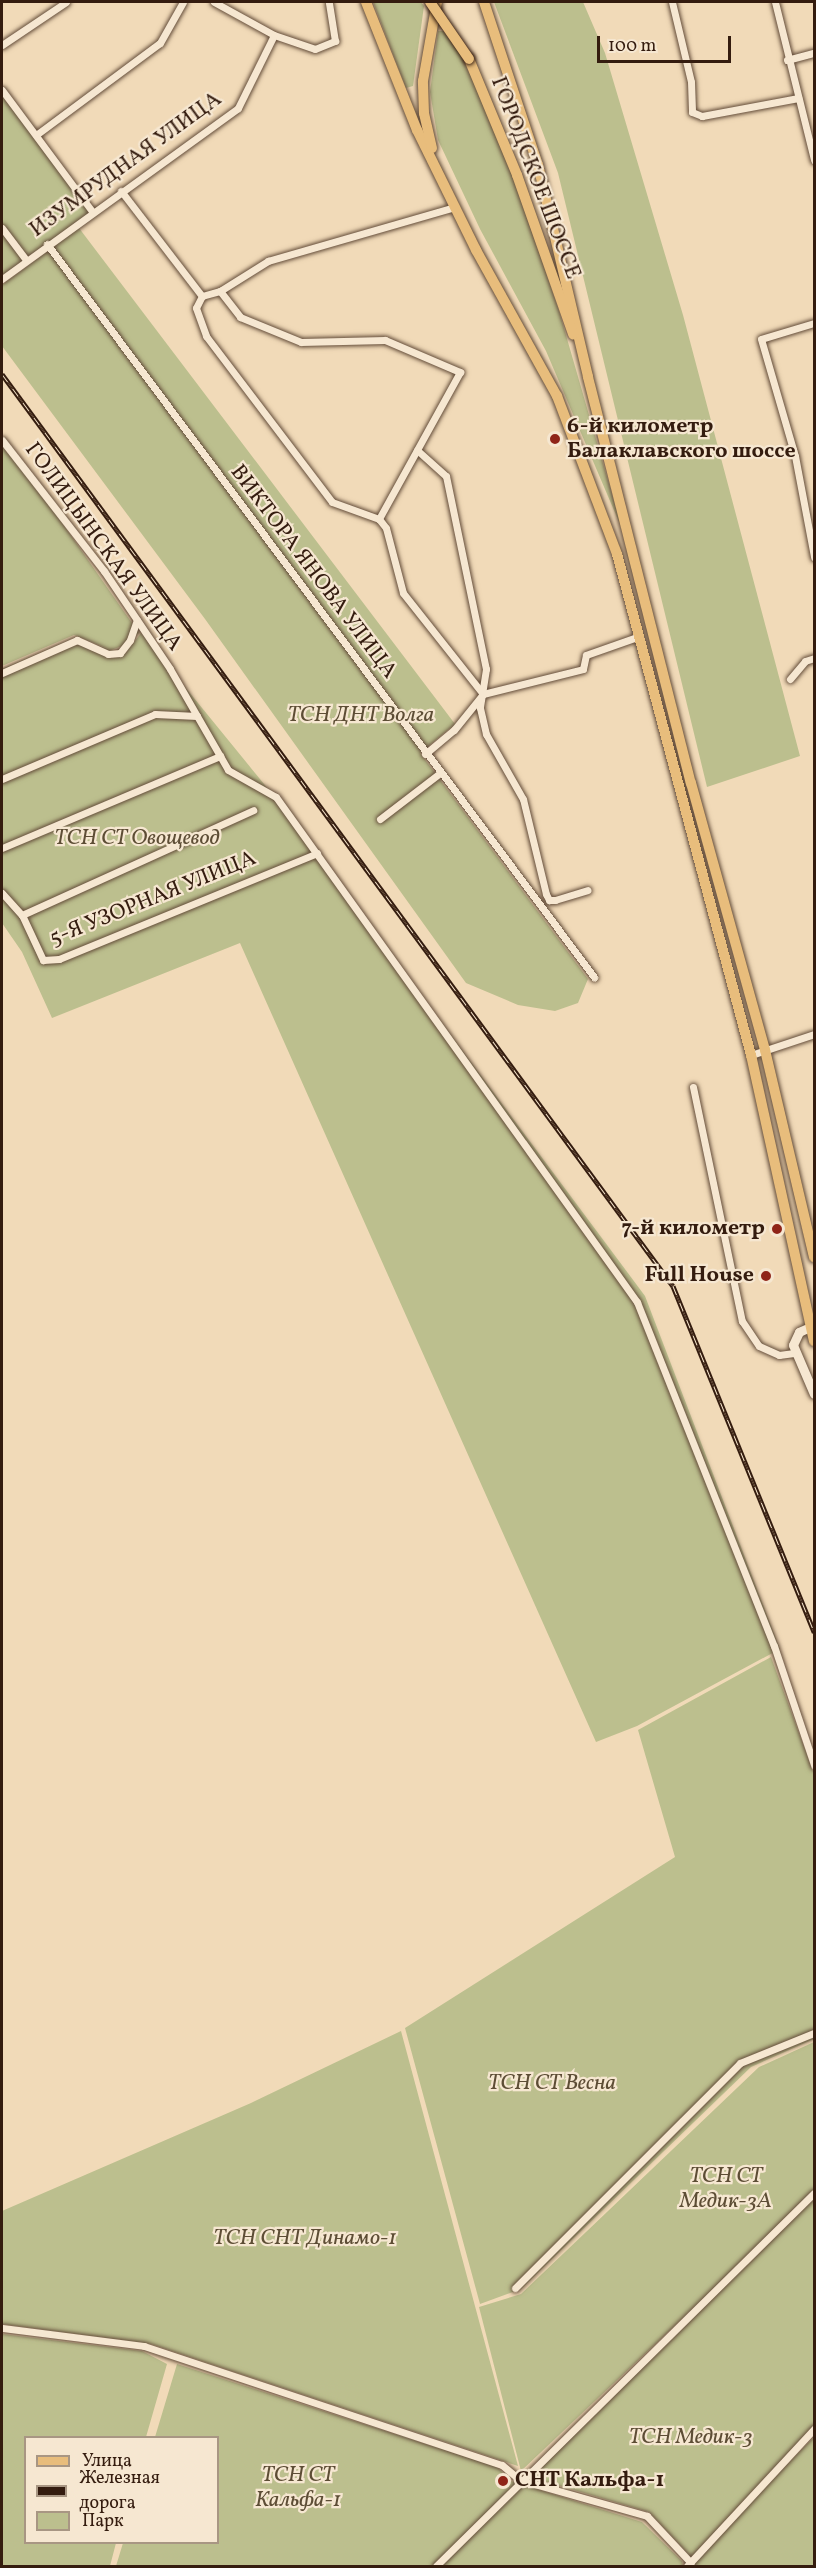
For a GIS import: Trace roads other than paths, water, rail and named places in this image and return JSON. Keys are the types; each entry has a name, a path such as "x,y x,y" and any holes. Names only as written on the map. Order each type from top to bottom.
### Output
{"main road":[{"path":"366,2 417,130 455,207 557,396 617,554 751,1055 814,1341"},
{"name":"ГОРОДСКОЕ ШОССЕ","path":"430,2 469,59 517,175 588,377"},
{"path":"436,2 423,81 424,112 440,174"},
{"path":"477,2 491,25"},
{"path":"484,2 538,165 588,377 691,783 765,1050 814,1257"}],"street":[{"path":"2,45 66,2"},
{"path":"36,135 160,43 183,2"},
{"path":"214,2 274,35 315,49 327,47 335,41 329,2"},
{"path":"672,2 691,82 692,112 702,116 798,98"},
{"path":"775,2 787,60 814,160"},
{"name":"ИЗУМРУДНАЯ УЛИЦА","path":"2,279 92,211 238,108 274,35"},
{"path":"787,60 814,53"},
{"path":"2,90 92,211"},
{"path":"121,191 202,296"},
{"path":"455,207 268,261 220,291 202,296 196,308 206,336 332,502 379,519 386,528 408,602 483,694"},
{"path":"2,228 26,260"},
{"name":"ВИКТОРА ЯНОВА УЛИЦА","path":"47,244 425,754 594,977"},
{"path":"220,291 240,317 301,342 385,340 460,372 379,519"},
{"path":"814,323 761,339 795,456 814,557"},
{"name":"ГОЛИЦЫНСКАЯ УЛИЦА","path":"2,440 104,571 197,716 228,770 276,797 317,853"},
{"path":"417,450 446,476 486,669 480,708 486,734 514,777 523,799 549,900 588,890"},
{"path":"2,670 77,640 108,654 120,653 130,640 137,620"},
{"path":"425,754 454,730 483,694 583,669 586,655 640,636"},
{"path":"790,678 805,661 814,658"},
{"path":"2,779 155,714 197,716"},
{"path":"2,848 220,756"},
{"path":"380,819 440,773"},
{"path":"22,915 253,810"},
{"path":"317,853 637,1302 774,1646 814,1765"},
{"name":"5-Я УЗОРНАЯ УЛИЦА","path":"2,893 22,915 43,960 59,959 317,853"},
{"path":"751,1055 814,1034"},
{"path":"693,1087 742,1322 759,1346 779,1355 794,1353"},
{"path":"812,1327 803,1329 795,1339 794,1353 814,1394"},
{"path":"515,2288 740,2063 814,2033"},
{"path":"436,2566 520,2480 814,2193"},
{"path":"2,2328 144,2346 502,2465 520,2480 647,2516 689,2565 814,2429"}],"railway":[{"path":"2,374 673,1286 814,1632"}],"place":[{"name":"6-й километр Балаклавского шоccе","path":"555,439"},
{"name":"7-й километр","path":"777,1229"},
{"name":"Full House","path":"766,1276"},
{"name":"СНТ Кальфа-1","path":"503,2481"}],"park label":[{"name":"ТСН ДНТ Волга","path":"361,716"},
{"name":"ТСН СТ Овощевод","path":"137,839"},
{"name":"ТСН СТ Весна","path":"552,2084"},
{"name":"ТСН СТ Медик-3А","path":"726,2188"},
{"name":"ТСН СНТ Динамо-1","path":"305,2239"},
{"name":"ТСН Медик-3","path":"691,2438"},
{"name":"ТСН СТ Кальфа-1","path":"298,2488"}]}
